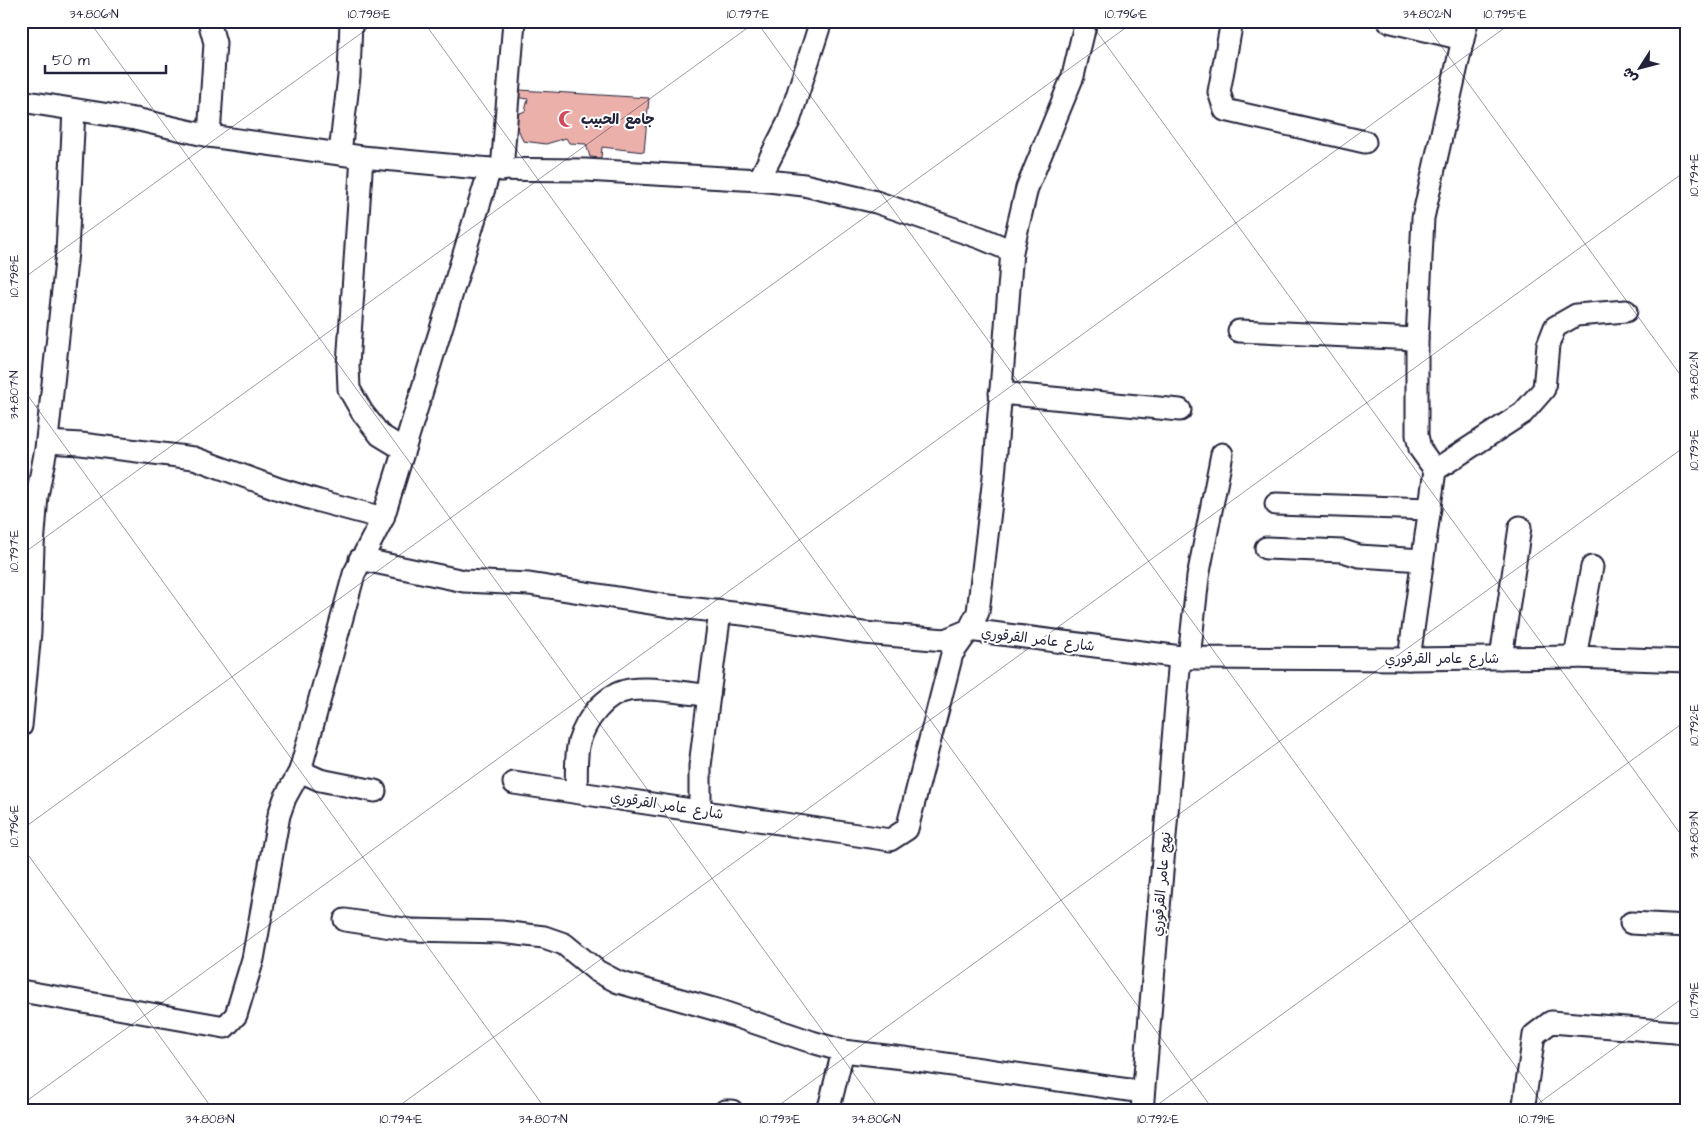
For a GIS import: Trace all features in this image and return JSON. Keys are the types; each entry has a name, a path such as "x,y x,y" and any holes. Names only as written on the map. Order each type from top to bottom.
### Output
{"street":[{"path":"209,21 215,43 209,136"},
{"path":"340,153 349,76 352,21"},
{"path":"21,991 225,1026 236,1015 253,960 279,815 285,798 300,771 354,574 360,559 383,518 403,449 496,170 514,21"},
{"path":"759,180 789,122 820,21"},
{"path":"360,559 464,581 529,584 819,627 945,640 969,630 978,612 994,477 1012,251 1027,188 1073,76 1086,21"},
{"path":"1232,21 1219,92 1225,110 1365,142"},
{"path":"1388,21 1465,30 1423,218 1416,339 1417,435 1420,449 1435,470 1409,659"},
{"path":"21,101 135,120 209,136 362,157 496,170 585,170 759,180 804,185 876,202 981,238 1012,251"},
{"path":"21,726 30,632 37,496 47,442 67,252 74,110"},
{"path":"362,157 348,365 349,389 362,412 380,436 403,449"},
{"path":"1435,470 1523,413 1544,389 1548,345 1555,328 1576,316 1626,311"},
{"path":"1239,331 1416,339"},
{"path":"1000,393 1180,410"},
{"path":"47,442 81,444 194,458 287,491 383,518"},
{"name":"نهج عامر القرقوري","path":"1143,1102 1184,658 1222,454"},
{"path":"1276,504 1430,509"},
{"path":"1500,658 1520,527"},
{"path":"1266,548 1343,550 1359,556 1422,560"},
{"path":"1575,658 1592,567"},
{"path":"700,810 700,766 720,612"},
{"name":"شارع عامر القرقوري","path":"514,783 890,840 907,829 952,654 969,630 1184,658 1575,658 1687,661"},
{"path":"576,792 579,743 587,723 613,695 630,690 710,694"},
{"path":"300,771 320,780 374,791"},
{"path":"345,920 410,930 500,932 544,937 564,944 597,972 618,982 717,1010 843,1051 904,1058 1143,1102"},
{"path":"1631,923 1687,926"},
{"path":"1524,1111 1534,1035 1551,1022 1687,1033"},
{"path":"827,1111 843,1051"},
{"path":"725,1111 732,1111"}],"building":[{"path":"520,90 649,98 644,152 602,147 601,158 590,157 586,144 569,143 566,138 546,144 523,141 513,116 525,111 528,99 514,97"}],"place":[{"name":"جامع الحبيب","path":"567,119"}]}
